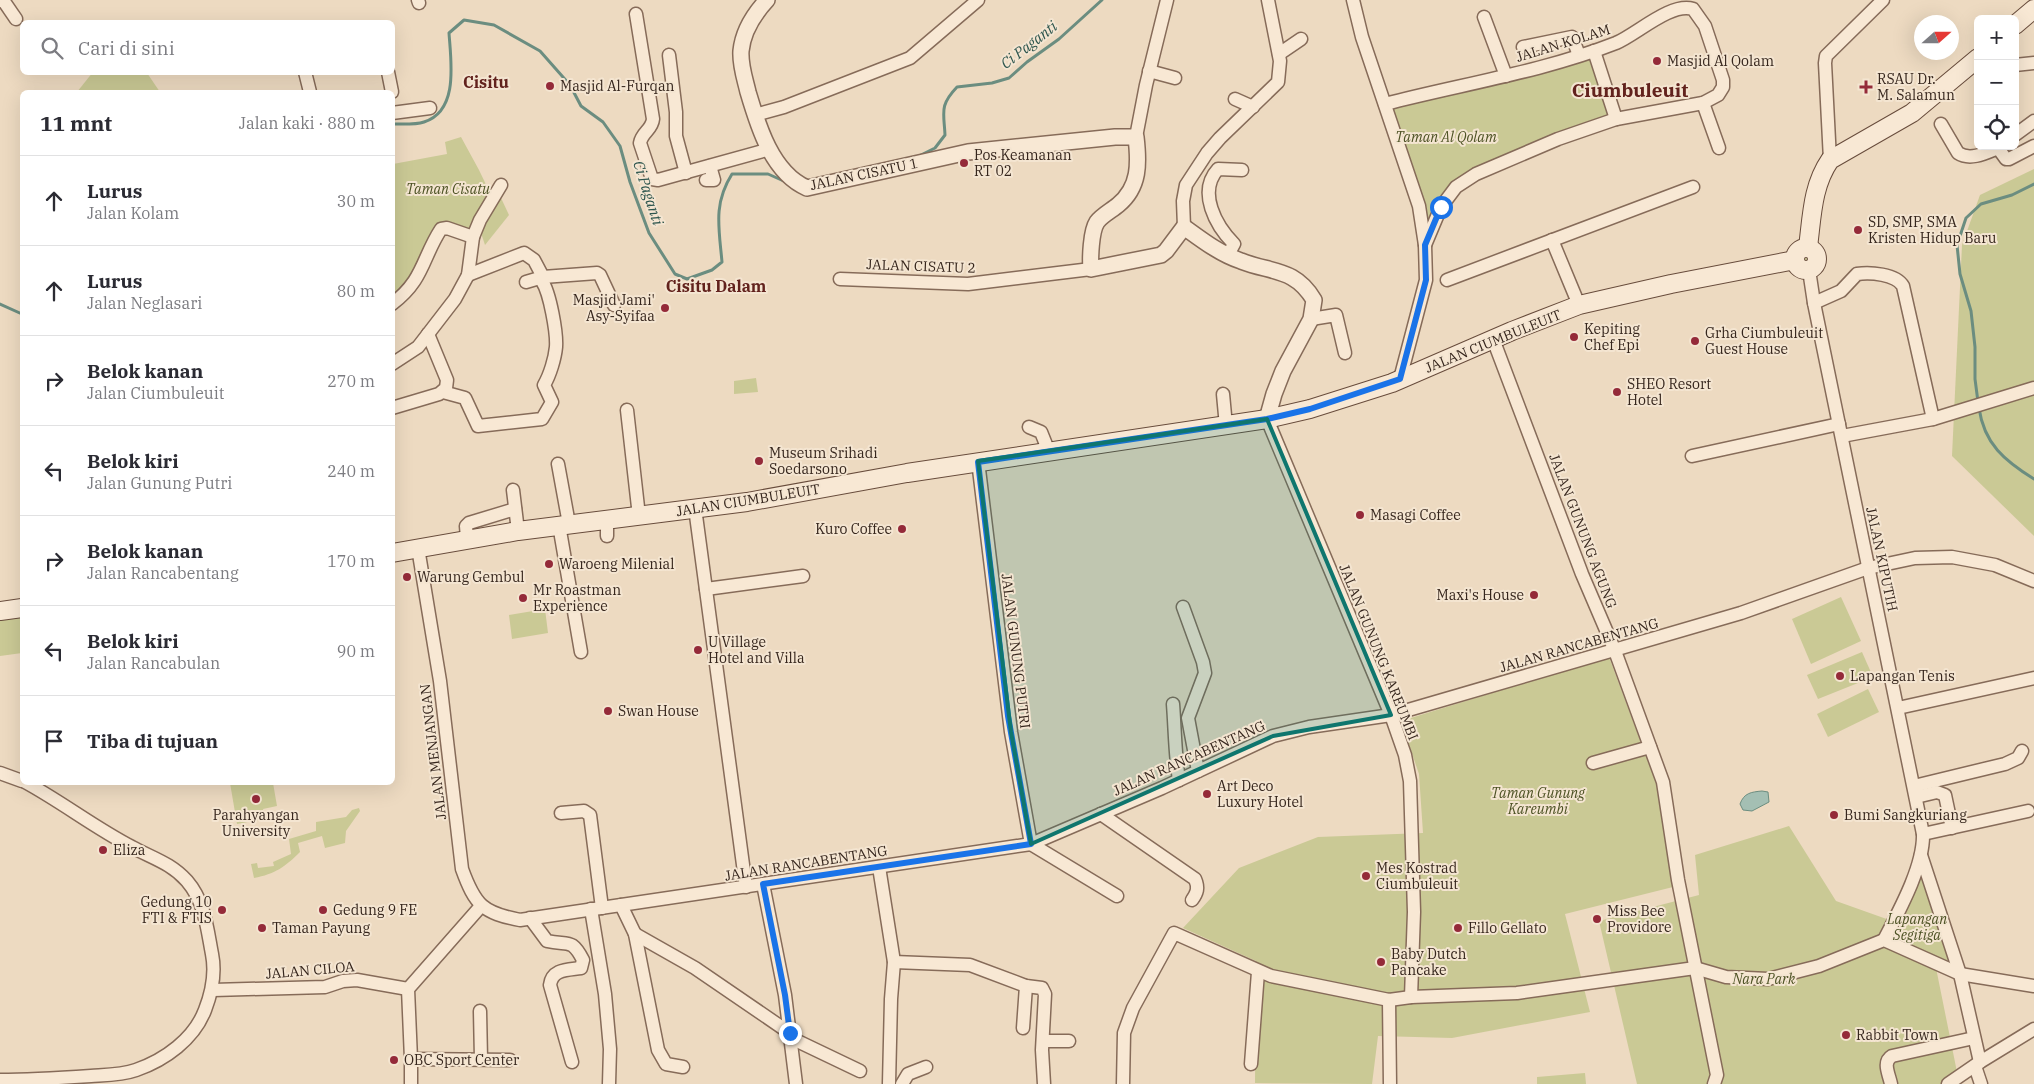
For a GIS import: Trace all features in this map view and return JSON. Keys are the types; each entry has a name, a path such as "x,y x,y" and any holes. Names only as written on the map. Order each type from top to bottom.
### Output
{"main road":[{"path":"2019,22 2034,9"},
{"path":"1802,265 1798,250 1808,247 1814,198 1822,172 1830,160 1912,113 1976,60"},
{"name":"JALAN CIUMBULEUIT","path":"395,552 466,538 564,524 607,528 639,516 747,502 978,462 1267,419 1310,409 1400,379 1579,305 1671,284 1802,265"},
{"path":"0,611 20,608"}],"street":[{"path":"3,0 16,19"},
{"name":"JALAN CISATU 1","path":"767,0 756,12 749,24 741,51 744,75 755,115 770,149 788,175 803,186 968,152 1116,137 1136,137"},
{"path":"755,115 784,107 910,58 978,0"},
{"path":"1167,0 1136,137 1138,156 1136,178 1131,190 1123,201 1096,223 1090,254 1091,268 1161,255 1184,227 1183,201 1186,185 1207,153 1220,138 1278,82 1280,61 1268,0"},
{"path":"1352,0 1362,38 1419,206 1425,245 1426,280 1400,379"},
{"path":"1830,160 1826,56 1883,0"},
{"name":"JALAN KOLAM","path":"1385,104 1443,89 1506,76 1594,51 1624,39 1673,10 1686,6 1693,9 1705,26 1723,80 1723,87 1718,95 1704,103 1616,119 1558,139 1476,174 1456,187 1441,207 1425,245"},
{"path":"636,14 653,119 652,127 641,137 640,143 654,180 770,149"},
{"path":"1484,17 1506,76"},
{"path":"1524,47 1570,37 1574,38 1580,55"},
{"path":"1279,54 1301,39"},
{"path":"1594,51 1616,119"},
{"path":"669,55 676,112 676,136 686,173"},
{"path":"2019,65 2034,63"},
{"path":"1150,71 1175,78"},
{"path":"1957,77 1974,72"},
{"path":"306,75 310,90"},
{"path":"389,75 392,90"},
{"path":"1235,99 1254,107"},
{"path":"1704,103 1719,148"},
{"path":"395,113 430,108"},
{"path":"2019,132 2034,121"},
{"path":"1941,124 1958,153 1962,156 1978,155 1992,150"},
{"path":"2002,150 2006,159 2009,159 2034,146"},
{"path":"706,180 714,180 710,166"},
{"path":"1228,256 1234,244 1222,233 1214,218 1209,193 1212,176 1218,169 1242,170"},
{"path":"395,362 418,347 455,299 468,275 472,236 501,185"},
{"path":"1447,280 1693,187"},
{"path":"1184,227 1228,256 1296,279 1310,292 1314,300 1311,319 1283,371 1267,419"},
{"path":"395,302 418,277 441,228 472,236"},
{"path":"1552,240 1579,305"},
{"path":"442,392 466,398 478,426 542,419 552,402 544,385 549,376 556,347 548,290 534,260 524,253 468,275"},
{"name":"JALAN KIPUTIH","path":"1802,265 1814,302 1916,791 1923,834 1921,855 1898,913 1884,940"},
{"name":"JALAN CISATU 2","path":"840,279 968,284 1091,268"},
{"path":"526,282 597,273 600,275 614,305"},
{"path":"1814,302 1841,291 1857,274 1892,277 1900,282 1903,286 1933,419"},
{"path":"1311,319 1336,316 1344,353"},
{"path":"395,407 442,392 446,388 447,380 428,334"},
{"name":"JALAN GUNUNG AGUNG","path":"1493,339 1582,574 1615,651 1663,782 1678,880 1719,1084"},
{"path":"1692,456 1841,430 1933,419 2034,388"},
{"path":"1223,394 1226,426"},
{"path":"627,410 639,516"},
{"name":"JALAN GUNUNG KAREUMBI","path":"1267,419 1391,715 1405,755 1410,781 1414,912 1411,997"},
{"path":"1029,427 1040,432 1049,452"},
{"name":"JALAN GUNUNG PUTRI","path":"978,462 1008,716 1031,844"},
{"path":"558,464 581,652"},
{"path":"513,490 518,531"},
{"path":"695,508 746,887"},
{"path":"466,538 466,526 468,523 515,509"},
{"name":"JALAN MENJANGAN","path":"418,548 440,681 462,869 470,889 481,906"},
{"name":"JALAN RANCABENTANG","path":"525,919 1031,844 1179,780 1273,736 1309,727 1391,715 1741,613 1868,568 1915,558 1952,557 1995,565 2034,581"},
{"path":"706,589 803,576"},
{"path":"1183,607 1203,662 1205,673 1188,718 1198,771"},
{"path":"1898,708 2034,678"},
{"path":"1173,704 1175,751 1179,780"},
{"path":"1593,763 1650,747"},
{"path":"1916,791 2005,764 2018,758 2022,751"},
{"path":"0,773 20,780"},
{"path":"0,1080 47,1081 122,1074 157,1061 175,1049 196,1028 213,990 214,965 206,919 200,898 185,879 163,861 133,848 29,785"},
{"path":"1916,791 1937,792 1945,795 1952,828"},
{"path":"561,813 584,810 590,815 596,909 610,1049 609,1084"},
{"path":"1923,834 2028,811"},
{"path":"1100,814 1195,879 1198,885 1197,893 1192,900"},
{"path":"1031,844 1117,896"},
{"name":"JALAN KIPUTIH","path":"1921,855 1960,974 1974,1038 1981,1084"},
{"path":"880,867 894,962 889,1084"},
{"path":"763,884 785,995 796,1084"},
{"path":"621,905 635,934 658,1050 666,1064 683,1067"},
{"path":"410,1084 412,1059 408,989 481,906 492,913 525,919 547,941 573,944 577,948 583,960 581,968 558,971 553,975 550,985 572,1062"},
{"path":"1122,1084 1124,1033 1132,1008 1174,933 1258,972 1389,1000 1411,997 1517,993 1695,968 1726,978 1768,979 1819,966 1884,940 1960,974 2034,986"},
{"path":"635,934 695,968 790,1035 860,1071"},
{"path":"894,962 970,965 1026,986 1044,990 1044,1084"},
{"path":"1251,1064 1258,972"},
{"name":"JALAN CILOA","path":"213,990 325,987 343,981 357,980 408,989"},
{"path":"1023,1028 1026,986"},
{"path":"1389,1000 1390,1084"},
{"path":"480,1011 481,1059"},
{"path":"1948,1084 2034,1029"},
{"path":"1891,1084 1886,1063 1888,1058 1974,1038"},
{"path":"1043,1041 1069,1041"},
{"path":"412,1059 510,1060"},
{"path":"902,1084 908,1074 926,1067"}],"highlighted area":[{"path":"1267,419 1391,715 1273,736 1031,844 1011,732 978,461"}],"green space":[{"name":"Taman Al Qolam","path":"1594,51 1616,119 1456,187 1425,245 1385,104"},
{"path":"91,75 148,75 159,90 79,90"},
{"name":"Taman Cisatu","path":"461,137 492,197 471,232 451,224 416,272 395,297 395,164 447,154 445,142"},
{"path":"2034,169 2034,536 1952,456 1962,245 1980,195"},
{"path":"501,198 509,215 485,245 479,227"},
{"path":"1802,250 1810,250 1815,255 1813,266 1802,268 1797,263 1797,255"},
{"path":"756,378 758,392 734,394 734,381"},
{"path":"1841,597 1861,641 1811,664 1792,619"},
{"path":"545,609 548,633 512,639 509,615"},
{"path":"20,617 20,653 0,656 0,620"},
{"name":"Lapangan Tenis","path":"1862,652 1873,677 1818,699 1807,675"},
{"name":"Taman Gunung Kareumbi","path":"1609,657 1656,783 1673,887 1565,914 1590,1012 1452,1038 1378,1036 1372,1084 1255,1083 1256,961 1183,928 1239,868 1318,837 1423,833 1419,774 1401,721"},
{"name":"Lapangan Tenis","path":"1868,689 1879,712 1828,737 1817,714"},
{"path":"230,785 273,785 277,806 263,809 265,819 237,824"},
{"path":"359,808 360,811 346,831 345,843 325,848 322,836 298,843 300,852 289,862 274,872 254,878 251,864 257,863 258,868 274,866 273,862 291,854 289,839 316,831 316,822 346,817 352,810"},
{"name":"Nara Park","path":"1789,826 1836,901 1895,922 1921,864 1953,966 1934,958 1958,1077 1945,1084 1637,1084 1599,921 1699,895 1695,855"},
{"path":"1585,1073 1586,1084 1537,1084 1537,1077"}],"shaded area":[{"path":"1762,791 1768,792 1769,802 1752,811 1743,810 1740,804 1746,795"}],"waterway":[{"name":"Ci Paganti","path":"921,155 935,148 945,135 945,104 957,87 992,83 1009,78 1027,62 1059,39 1102,0"},
{"name":"Ci Paganti","path":"395,124 424,122 435,116 443,108 448,97 450,84 451,58 449,33 464,20 494,25 540,51 570,85 581,106 603,122 620,146 630,182 649,233 675,274 687,279 712,270 722,262 719,227 720,206 726,185 732,174 768,174 786,182"},
{"path":"1978,402 1971,311 1960,274 1957,245 1966,218 1981,204 2012,195 2034,184"},
{"name":"Ci Paganti","path":"0,304 20,313"},
{"path":"1979,408 1991,442 2005,458 2034,479"}],"place":[{"name":"Masjid Al Qolam","path":"1657,61"},
{"name":"Masjid Al-Furqan","path":"550,86"},
{"name":"RSAU Dr. M. Salamun","path":"1866,87"},
{"name":"Pos Keamanan RT 02","path":"964,163"},
{"name":"SD, SMP, SMA Kristen Hidup Baru","path":"1858,230"},
{"name":"Masjid Jami' Asy-Syifaa","path":"665,308"},
{"name":"Kepiting Chef Epi","path":"1574,337"},
{"name":"Grha Ciumbuleuit Guest House","path":"1695,341"},
{"name":"SHEO Resort Hotel","path":"1617,392"},
{"name":"Museum Srihadi Soedarsono","path":"759,461"},
{"name":"Masagi Coffee","path":"1360,515"},
{"name":"Kuro Coffee","path":"902,529"},
{"name":"Waroeng Milenial","path":"549,564"},
{"name":"Warung Gembul","path":"407,577"},
{"name":"Maxi's House","path":"1534,595"},
{"name":"Mr Roastman Experience","path":"523,598"},
{"name":"U Village Hotel and Villa","path":"698,650"},
{"name":"Lapangan Tenis","path":"1840,676"},
{"name":"Swan House","path":"608,711"},
{"name":"Art Deco Luxury Hotel","path":"1207,794"},
{"name":"Parahyangan University","path":"256,799"},
{"name":"Bumi Sangkuriang","path":"1834,815"},
{"name":"Eliza","path":"103,850"},
{"name":"Mes Kostrad Ciumbuleuit","path":"1366,876"},
{"name":"Gedung 10 FTI & FTIS","path":"222,910"},
{"name":"Gedung 9 FE","path":"323,910"},
{"name":"Miss Bee Providore","path":"1597,919"},
{"name":"Taman Payung","path":"262,928"},
{"name":"Fillo Gellato","path":"1458,928"},
{"name":"Baby Dutch Pancake","path":"1381,962"},
{"name":"Rabbit Town","path":"1846,1035"},
{"name":"OBC Sport Center","path":"394,1060"}],"district":[{"name":"Cisitu","path":"486,82"},
{"name":"Ciumbuleuit","path":"1630,90"},
{"name":"Cisitu Dalam","path":"716,286"}],"route":[{"path":"790,1033 785,995 763,884 1031,844 1008,716 978,462 1267,419 1310,409 1400,379 1426,280 1425,245 1441,207"}],"park label":[{"name":"Lapangan Segitiga","path":"1917,928"}]}
